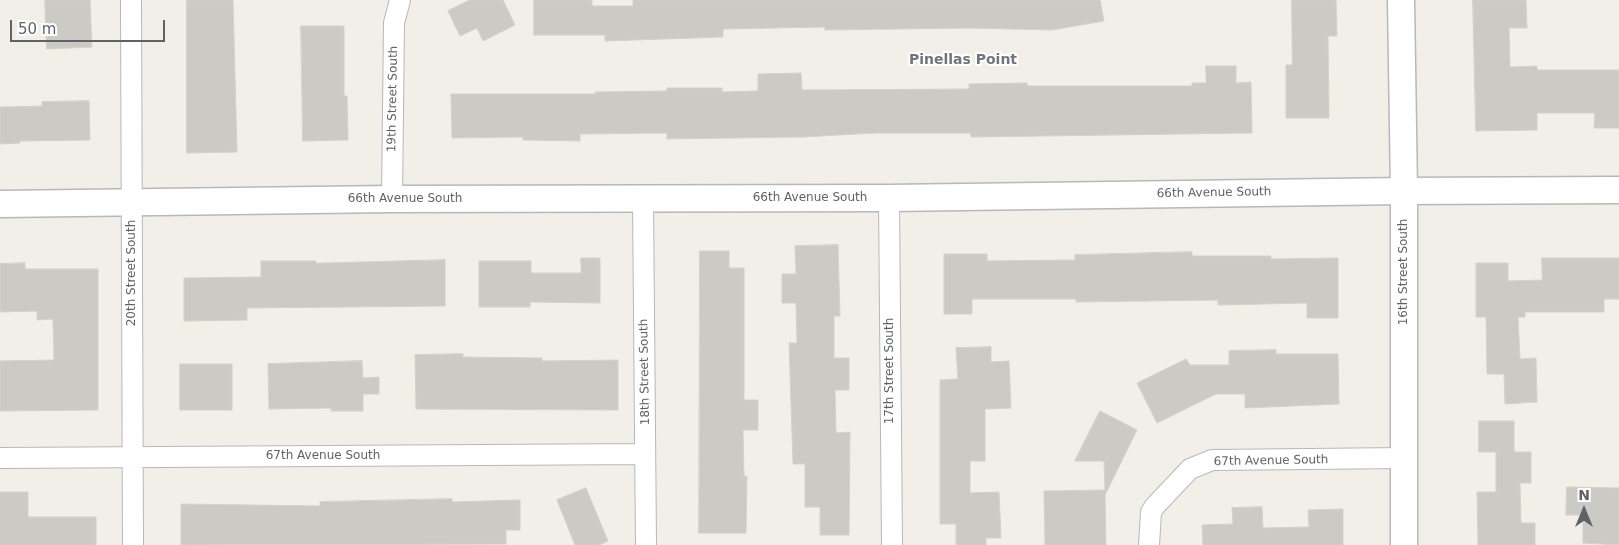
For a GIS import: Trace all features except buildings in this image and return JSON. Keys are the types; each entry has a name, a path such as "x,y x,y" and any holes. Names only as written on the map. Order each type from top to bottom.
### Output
{"street":[{"name":"20th Street South","path":"131,0 133,545"},
{"name":"19th Street South","path":"392,198 394,23 400,0"},
{"name":"16th Street South","path":"1401,0 1404,191 1404,545"},
{"name":"66th Avenue South","path":"0,204 392,198 889,198 1619,190"},
{"name":"17th Street South","path":"889,198 892,545"},
{"name":"18th Street South","path":"643,199 646,545"},
{"name":"67th Avenue South","path":"0,458 646,454"},
{"name":"67th Avenue South","path":"1149,545 1151,512 1155,506 1190,469 1212,460 1404,458"}],"district":[{"name":"Pinellas Point","path":"963,60"}]}
